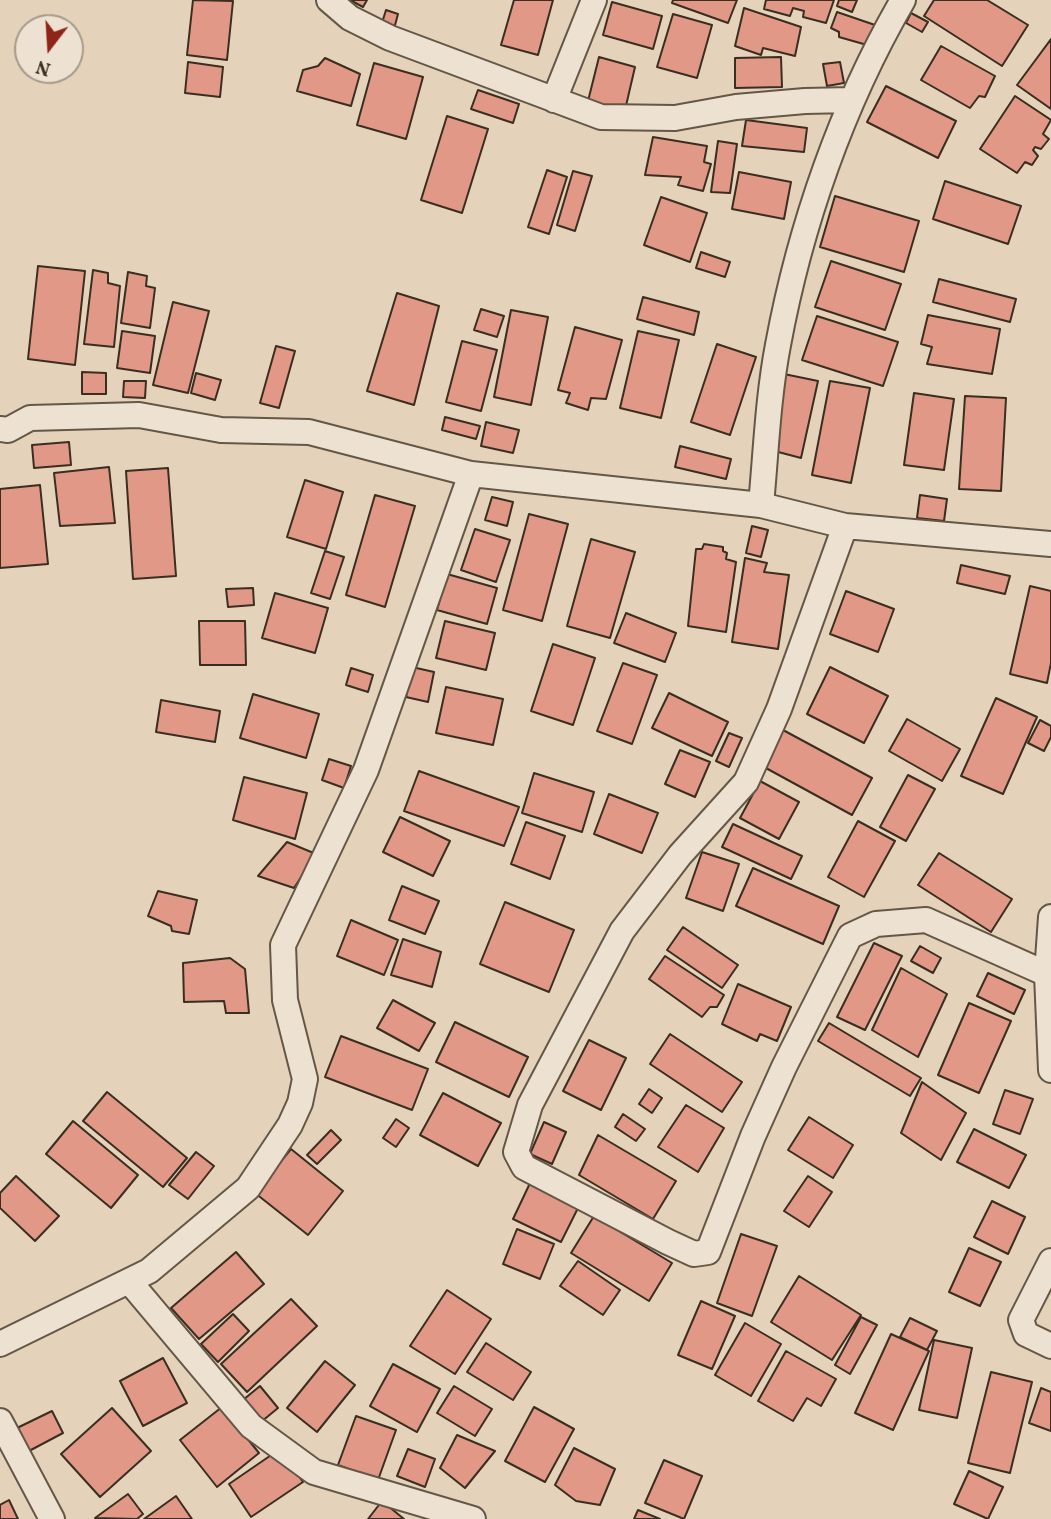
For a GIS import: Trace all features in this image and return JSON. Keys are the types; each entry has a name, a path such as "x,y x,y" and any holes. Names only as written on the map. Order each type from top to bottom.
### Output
{"street":[{"path":"329,0 350,18 390,38 601,117 675,118 736,107 851,100"},
{"path":"554,100 594,0"},
{"path":"761,505 777,347 802,244 851,100 903,0"},
{"path":"0,429 8,430 30,418 139,415 221,430 309,432 471,474 761,505 845,526 1051,544"},
{"path":"0,1344 149,1271 248,1188 295,1114 305,1079 285,1000 281,959 283,945 366,770 471,474"},
{"path":"845,526 779,709 746,782 680,855 622,932 530,1105 516,1152 519,1161 524,1167 660,1238 694,1254 708,1252 778,1078 850,936 876,924 926,920 1047,974"},
{"path":"1051,917 1047,974 1051,1070"},
{"path":"1051,1261 1021,1320 1026,1334 1051,1346"},
{"path":"129,1281 251,1426 314,1472 473,1519"},
{"path":"0,1420 52,1519"}],"building":[{"path":"193,0 233,1 227,60 187,55"},
{"path":"350,0 367,0 363,7"},
{"path":"514,0 553,0 538,55 501,45"},
{"path":"673,0 737,0 728,23 672,3"},
{"path":"766,0 834,0 826,23 803,17 804,11 793,8 790,16 764,9"},
{"path":"839,0 857,0 852,12 837,6"},
{"path":"934,0 987,0 1028,25 1002,66 924,16"},
{"path":"612,2 662,16 653,49 603,35"},
{"path":"744,8 801,27 795,56 763,48 761,55 735,46"},
{"path":"386,10 398,14 394,29 381,26"},
{"path":"837,12 875,25 867,45 839,37 839,32 831,28"},
{"path":"911,13 928,22 922,32 906,23"},
{"path":"673,14 712,25 697,78 657,67"},
{"path":"1051,39 1051,109 1017,85"},
{"path":"941,46 995,76 985,97 979,96 970,108 921,80"},
{"path":"599,57 635,67 625,110 587,105"},
{"path":"781,57 782,87 735,88 735,58"},
{"path":"325,58 360,74 351,106 297,91 303,70 318,66"},
{"path":"188,62 223,67 220,97 185,93"},
{"path":"840,62 844,83 827,86 823,64"},
{"path":"374,63 423,77 406,139 357,125"},
{"path":"886,86 956,121 938,158 867,122"},
{"path":"478,90 519,104 513,123 471,109"},
{"path":"1015,96 1051,120 1043,134 1049,139 1041,149 1035,147 1033,150 1038,156 1032,165 1025,162 1017,173 980,149"},
{"path":"447,116 488,129 462,213 421,200"},
{"path":"746,120 807,128 804,152 742,146"},
{"path":"653,137 707,146 704,162 711,164 703,191 678,185 681,177 645,175"},
{"path":"718,141 737,144 730,193 711,192"},
{"path":"547,170 567,177 549,234 528,227"},
{"path":"573,171 592,176 575,231 557,225"},
{"path":"739,172 791,182 784,219 732,209"},
{"path":"945,181 1021,206 1008,244 933,219"},
{"path":"835,196 919,221 904,272 820,247"},
{"path":"661,197 707,213 690,262 644,245"},
{"path":"701,252 730,262 725,277 696,268"},
{"path":"831,261 901,284 885,330 815,307"},
{"path":"38,266 85,271 75,365 28,359"},
{"path":"93,270 108,273 108,283 120,286 114,347 84,344"},
{"path":"128,272 147,276 146,286 155,288 150,328 121,323"},
{"path":"939,279 1016,299 1010,322 933,302"},
{"path":"397,293 439,306 414,405 367,391"},
{"path":"643,297 699,312 694,335 637,319"},
{"path":"173,302 209,311 188,393 153,385"},
{"path":"481,309 504,316 497,337 474,330"},
{"path":"511,310 548,317 531,405 494,397"},
{"path":"928,315 1000,329 992,374 927,364 932,347 921,344"},
{"path":"817,316 898,342 883,386 802,360"},
{"path":"575,327 622,340 606,399 591,398 588,410 566,403 570,393 558,390"},
{"path":"122,331 155,336 150,373 117,368"},
{"path":"638,331 679,340 661,418 620,408"},
{"path":"462,341 497,350 481,411 446,402"},
{"path":"717,344 756,357 730,435 691,422"},
{"path":"276,346 295,351 279,408 260,403"},
{"path":"82,372 106,373 106,394 82,394"},
{"path":"196,373 221,380 215,400 191,393"},
{"path":"784,374 818,381 801,458 767,449"},
{"path":"124,381 146,381 145,398 123,397"},
{"path":"830,381 870,388 851,483 812,475"},
{"path":"914,393 954,399 944,470 904,465"},
{"path":"965,396 1006,398 1001,491 959,489"},
{"path":"445,417 480,426 476,439 442,430"},
{"path":"486,422 519,430 513,453 481,446"},
{"path":"69,442 71,465 34,468 32,445"},
{"path":"680,446 731,459 726,479 675,467"},
{"path":"109,467 115,523 60,526 54,473"},
{"path":"168,468 176,576 133,579 126,471"},
{"path":"305,480 343,492 326,549 287,537"},
{"path":"40,485 48,564 0,568 0,489"},
{"path":"375,495 415,506 385,607 346,595"},
{"path":"920,495 947,499 944,521 917,518"},
{"path":"492,497 513,502 507,526 485,520"},
{"path":"529,514 568,524 542,621 503,610"},
{"path":"752,526 768,530 761,557 746,553"},
{"path":"475,529 510,540 496,582 461,570"},
{"path":"591,539 635,552 610,638 567,626"},
{"path":"704,544 723,547 723,551 727,553 726,559 736,562 726,632 688,626 696,549 702,549"},
{"path":"325,551 344,557 330,599 311,593"},
{"path":"745,558 767,563 764,572 789,575 778,649 732,642"},
{"path":"961,565 1010,576 1005,594 957,583"},
{"path":"447,574 497,588 487,624 437,610"},
{"path":"1030,586 1051,591 1051,663 1047,683 1010,674"},
{"path":"253,588 254,605 228,607 226,589"},
{"path":"846,591 894,609 878,652 830,634"},
{"path":"275,593 328,608 315,653 262,638"},
{"path":"626,613 676,633 665,662 614,643"},
{"path":"199,621 245,621 246,665 200,665"},
{"path":"445,621 495,633 486,670 436,658"},
{"path":"553,644 595,658 573,725 531,711"},
{"path":"623,663 657,675 632,744 597,731"},
{"path":"412,667 434,672 428,702 406,697"},
{"path":"830,667 888,696 864,743 807,714"},
{"path":"351,668 373,675 368,692 346,685"},
{"path":"446,687 503,699 493,745 436,733"},
{"path":"669,693 728,722 712,756 652,728"},
{"path":"253,694 319,714 306,758 240,738"},
{"path":"996,698 1037,717 1003,794 961,776"},
{"path":"161,700 220,711 215,742 156,732"},
{"path":"907,719 960,749 942,781 889,751"},
{"path":"1040,720 1051,726 1051,737 1044,751 1028,743"},
{"path":"783,730 872,778 852,815 764,767"},
{"path":"729,733 742,738 729,767 716,761"},
{"path":"680,750 710,762 695,797 665,784"},
{"path":"329,759 351,766 344,788 322,780"},
{"path":"419,771 519,807 504,846 404,811"},
{"path":"534,773 594,792 582,832 522,813"},
{"path":"908,775 935,789 906,841 880,827"},
{"path":"244,777 307,793 295,839 233,820"},
{"path":"760,781 799,802 779,839 740,818"},
{"path":"609,794 658,813 642,853 594,834"},
{"path":"400,817 450,841 433,876 383,852"},
{"path":"858,821 895,841 864,897 828,877"},
{"path":"526,822 565,836 550,879 511,864"},
{"path":"733,824 802,856 791,879 722,847"},
{"path":"287,842 316,854 294,888 258,876"},
{"path":"702,852 739,864 723,911 686,898"},
{"path":"939,853 1012,899 991,932 918,885"},
{"path":"753,868 839,906 823,944 736,906"},
{"path":"402,886 439,901 425,934 389,920"},
{"path":"158,891 197,900 189,934 172,931 171,926 148,916"},
{"path":"505,902 574,930 549,992 480,964"},
{"path":"351,920 398,940 384,975 337,956"},
{"path":"683,927 738,965 722,988 667,950"},
{"path":"403,939 441,952 432,987 391,975"},
{"path":"874,943 902,956 865,1030 837,1017"},
{"path":"920,946 941,958 933,973 911,961"},
{"path":"665,956 724,995 717,1007 710,1007 702,1017 649,979"},
{"path":"230,958 245,969 249,1013 226,1013 224,1001 184,1002 183,963"},
{"path":"901,968 947,994 918,1057 872,1030"},
{"path":"988,973 1025,990 1014,1014 977,996"},
{"path":"738,984 791,1007 777,1041 760,1034 757,1041 722,1024"},
{"path":"393,1000 435,1023 419,1051 377,1028"},
{"path":"969,1003 1011,1021 979,1093 938,1075"},
{"path":"455,1022 528,1057 509,1097 436,1062"},
{"path":"829,1023 921,1078 910,1096 818,1041"},
{"path":"670,1034 742,1082 722,1112 650,1064"},
{"path":"341,1036 428,1069 412,1110 325,1077"},
{"path":"589,1040 626,1058 601,1110 563,1091"},
{"path":"922,1082 966,1113 941,1160 901,1133"},
{"path":"649,1089 662,1098 652,1113 639,1104"},
{"path":"1005,1090 1033,1099 1020,1134 993,1124"},
{"path":"107,1092 187,1158 163,1187 83,1121"},
{"path":"443,1093 501,1123 478,1166 420,1135"},
{"path":"686,1105 724,1128 698,1172 658,1147"},
{"path":"623,1114 645,1129 636,1141 615,1127"},
{"path":"809,1117 853,1145 833,1178 788,1150"},
{"path":"396,1119 409,1128 396,1147 383,1138"},
{"path":"73,1121 138,1175 111,1208 46,1154"},
{"path":"544,1122 566,1132 552,1164 530,1154"},
{"path":"974,1129 1026,1155 1009,1188 957,1162"},
{"path":"331,1130 341,1140 317,1164 307,1155"},
{"path":"598,1135 676,1181 653,1219 579,1175"},
{"path":"291,1149 343,1191 308,1235 255,1193"},
{"path":"196,1152 214,1166 188,1199 169,1185"},
{"path":"16,1176 59,1216 35,1241 0,1208 0,1193"},
{"path":"808,1176 832,1192 809,1227 784,1211"},
{"path":"531,1181 580,1204 561,1242 513,1219"},
{"path":"992,1201 1025,1217 1008,1254 974,1237"},
{"path":"594,1216 672,1263 649,1301 571,1253"},
{"path":"517,1229 554,1244 540,1279 503,1264"},
{"path":"741,1234 777,1246 752,1316 717,1303"},
{"path":"969,1248 1001,1262 980,1306 949,1292"},
{"path":"236,1252 264,1284 199,1339 171,1308"},
{"path":"578,1261 620,1290 603,1315 560,1286"},
{"path":"799,1276 861,1315 832,1360 771,1322"},
{"path":"447,1290 491,1319 455,1374 410,1346"},
{"path":"291,1299 317,1326 247,1392 221,1364"},
{"path":"701,1301 735,1316 712,1369 678,1355"},
{"path":"233,1314 249,1331 218,1362 201,1344"},
{"path":"861,1317 877,1325 850,1374 835,1365"},
{"path":"910,1318 937,1331 927,1350 900,1337"},
{"path":"745,1323 781,1344 751,1396 715,1375"},
{"path":"891,1334 929,1351 893,1430 855,1413"},
{"path":"934,1340 972,1348 957,1418 919,1410"},
{"path":"486,1343 531,1372 513,1400 467,1372"},
{"path":"786,1351 836,1379 821,1406 807,1398 793,1421 758,1401"},
{"path":"163,1358 187,1403 143,1426 120,1381"},
{"path":"325,1361 355,1385 317,1432 287,1408"},
{"path":"393,1364 440,1389 417,1432 370,1406"},
{"path":"991,1372 1032,1382 1010,1473 968,1463"},
{"path":"260,1386 278,1408 261,1422 243,1400"},
{"path":"454,1386 492,1409 475,1436 437,1413"},
{"path":"1041,1388 1051,1392 1051,1431 1029,1423"},
{"path":"222,1407 259,1453 217,1487 180,1440"},
{"path":"534,1407 574,1429 545,1482 505,1461"},
{"path":"112,1408 151,1451 100,1497 61,1454"},
{"path":"52,1411 63,1433 29,1451 17,1428"},
{"path":"356,1416 396,1430 378,1480 338,1465"},
{"path":"457,1435 495,1451 465,1488 440,1468"},
{"path":"574,1448 615,1469 600,1505 576,1501 555,1485"},
{"path":"280,1449 303,1482 251,1517 229,1484"},
{"path":"408,1449 435,1459 425,1487 397,1476"},
{"path":"664,1460 702,1476 684,1519 645,1503"},
{"path":"969,1471 1003,1487 988,1519 954,1504"},
{"path":"128,1494 143,1514 137,1519 95,1518"},
{"path":"176,1496 192,1519 144,1519"},
{"path":"9,1500 18,1519 0,1519 0,1505"},
{"path":"382,1501 404,1519 368,1519"},
{"path":"638,1510 660,1519 634,1519"}]}
